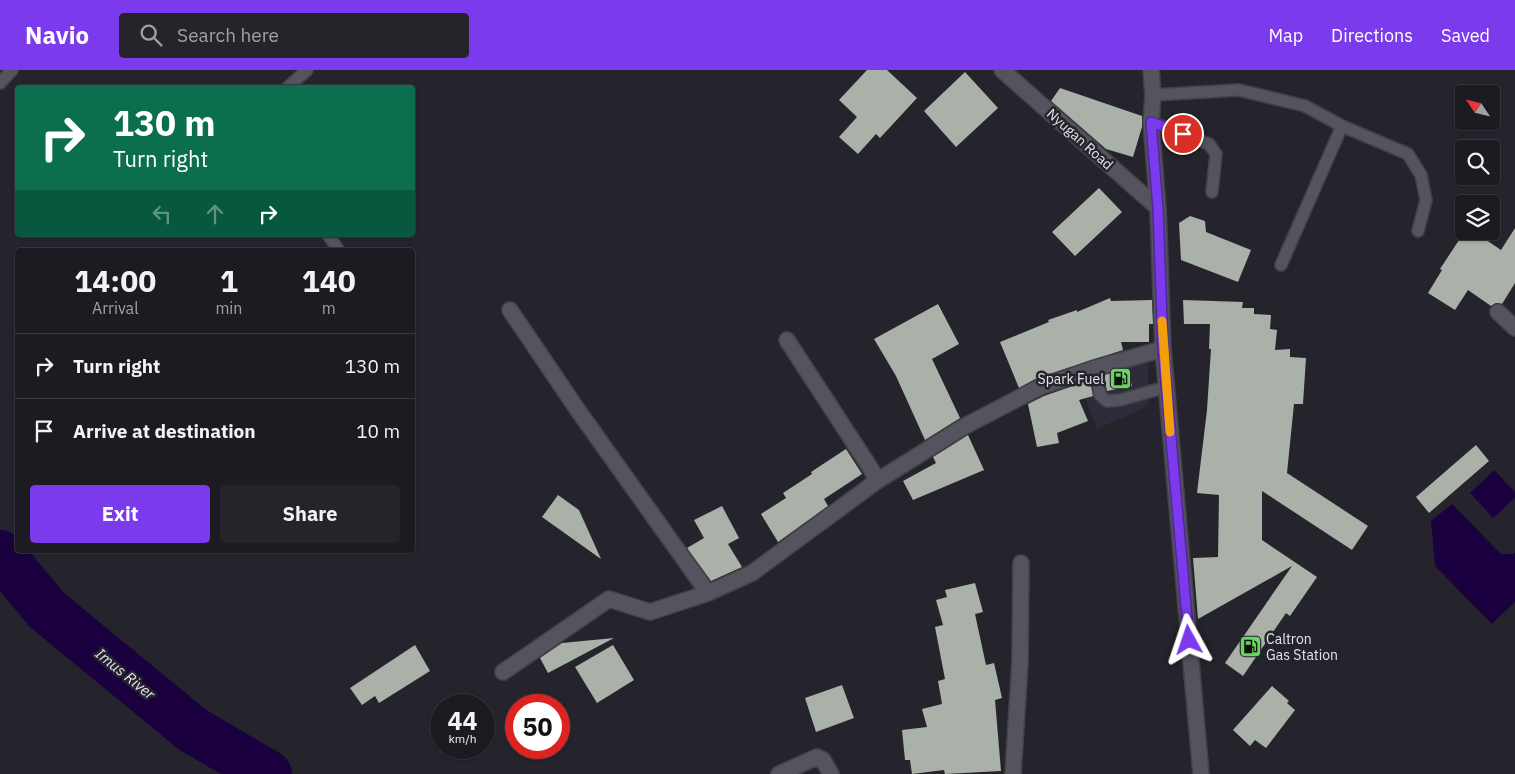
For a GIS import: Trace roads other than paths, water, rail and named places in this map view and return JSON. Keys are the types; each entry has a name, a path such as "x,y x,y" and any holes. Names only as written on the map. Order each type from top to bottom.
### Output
{"street":[{"name":"Nyugan Road","path":"1002,70 1158,208"},
{"path":"1151,70 1153,94 1151,122 1158,208 1163,349 1201,774"},
{"path":"510,310 577,409 708,593"},
{"path":"1498,312 1515,328"},
{"path":"788,340 877,481"},
{"path":"503,672 609,598 650,612 708,593 752,573 877,481 965,426 1040,386 1163,349"},
{"path":"1013,774 1020,662 1021,564"},
{"path":"779,774 817,757 823,760 831,774"}],"lane":[{"path":"0,83 12,70"},
{"path":"290,85 307,70"},
{"path":"1153,94 1239,90 1305,106 1342,126 1408,154 1421,175 1426,200 1418,231"},
{"path":"1151,122 1210,144 1216,154 1212,192"},
{"path":"1281,265 1342,126"},
{"path":"329,237 337,248"},
{"path":"1095,368 1100,395 1107,401 1120,400 1166,387"}],"waterway":[{"name":"Imus River","path":"0,554 47,610 193,730 268,774"}],"place":[{"name":"Spark Fuel","path":"1120,379"},
{"name":"Caltron Gas Station","path":"1250,647"}]}
